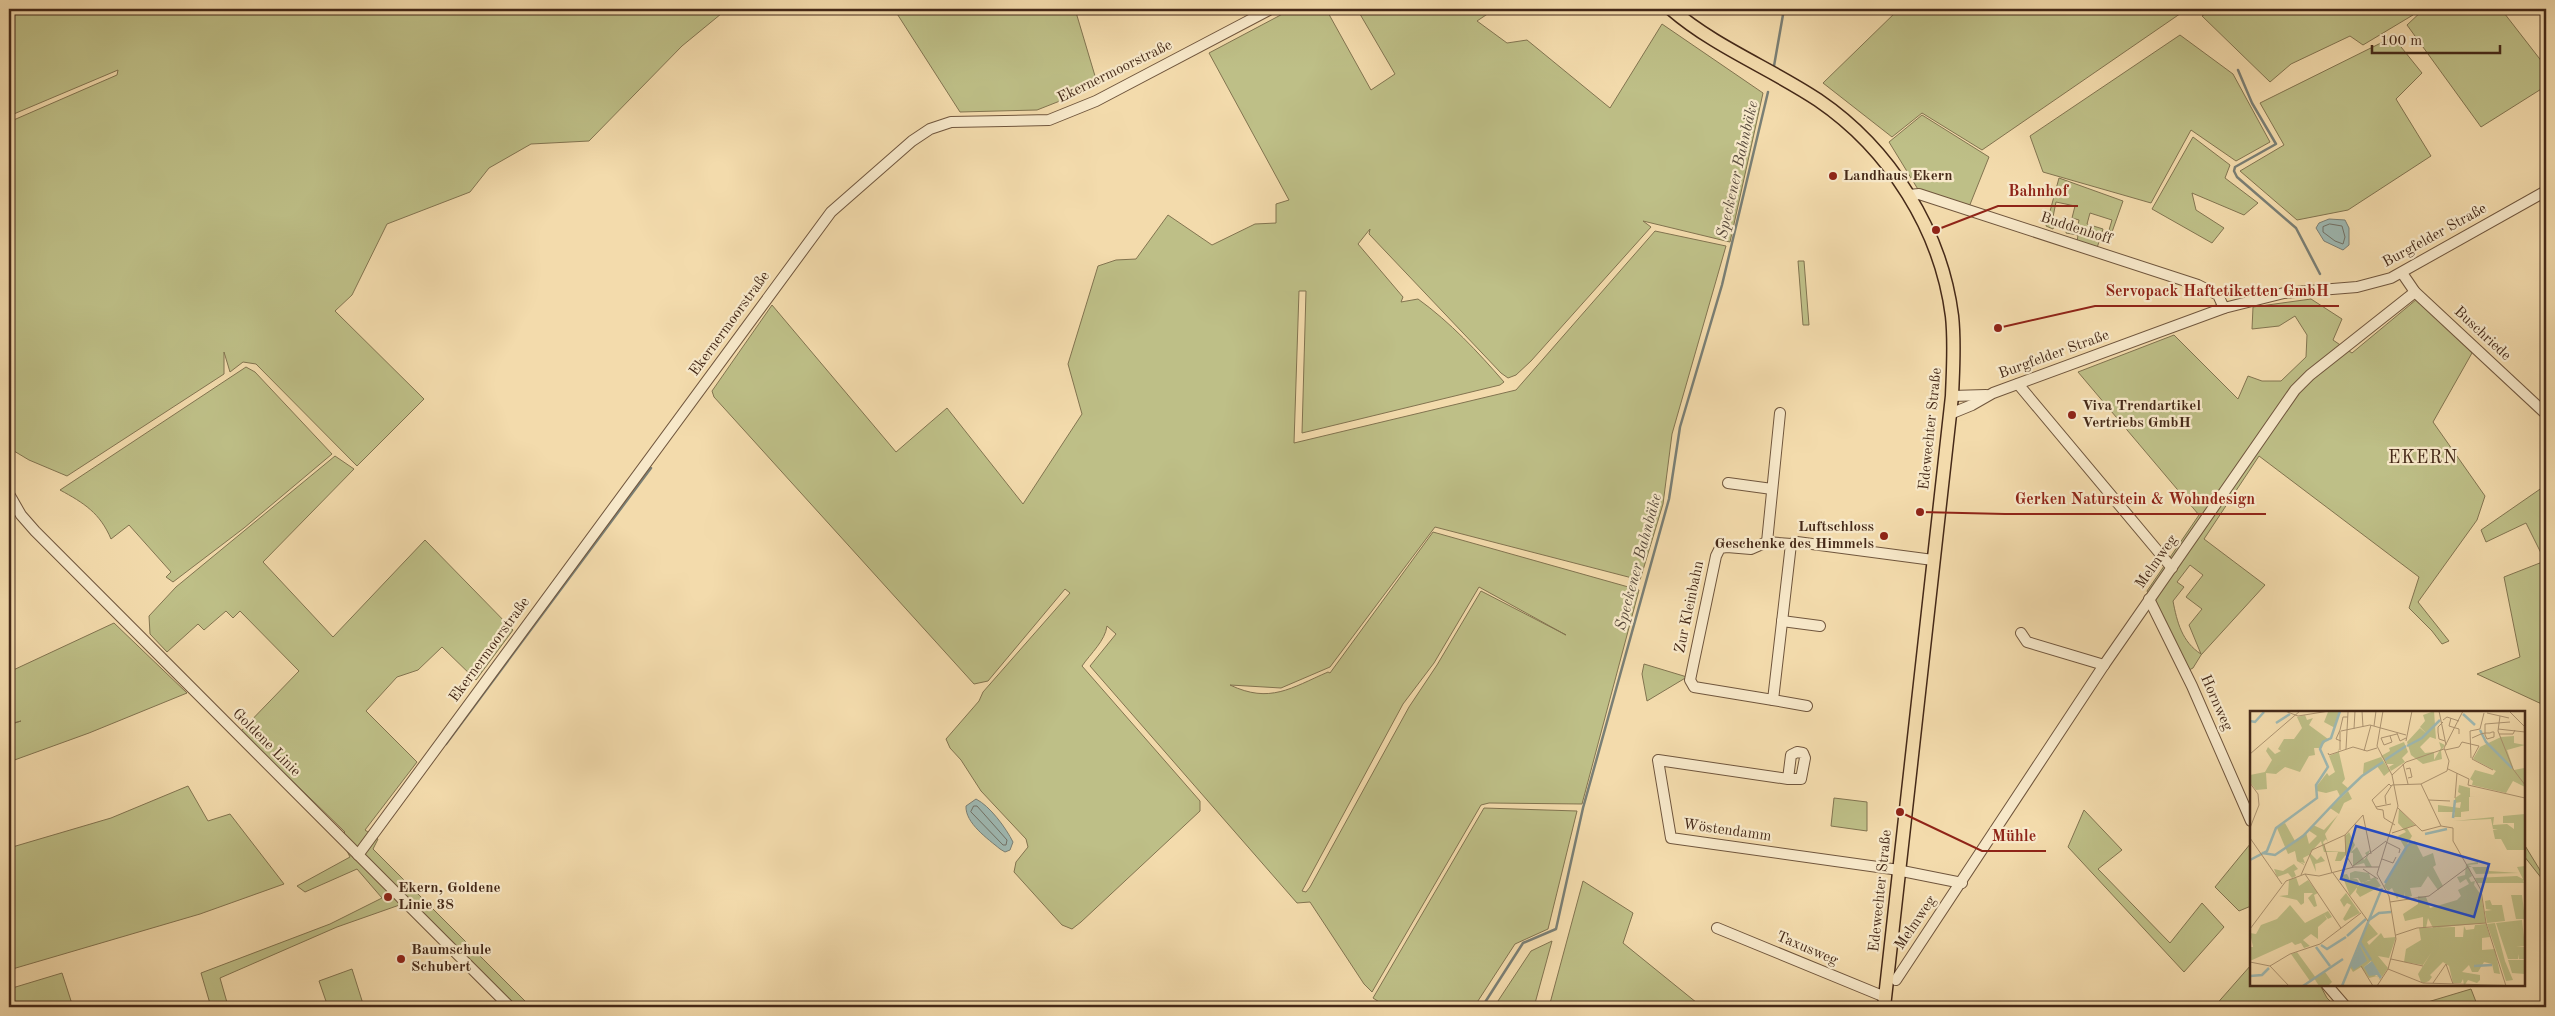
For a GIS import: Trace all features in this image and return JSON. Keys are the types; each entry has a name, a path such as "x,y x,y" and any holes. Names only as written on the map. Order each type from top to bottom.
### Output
{"main road":[{"name":"Edewechter Straße","path":"1670,9 1704,34 1800,89 1833,112 1873,148 1909,195 1929,235 1947,289 1954,339 1952,396 1885,1002"}],"street":[{"name":"Ekernermoorstraße","path":"358,855 831,212 912,141 930,129 951,122 1049,120 1096,101 1270,9"},
{"name":"Burgfelder Straße","path":"1950,414 1972,405 1990,394 2224,308 2284,293 2369,285 2402,273 2546,191"},
{"name":"Buddenhoff","path":"1909,195 1919,194 2198,285 2218,296 2224,308"},
{"name":"Buschriede","path":"2402,273 2415,292 2546,414"},
{"name":"Melmweg","path":"1896,980 1962,883 2104,665 2295,390 2310,375 2415,292"},
{"path":"2018,384 2172,568"},
{"name":"Burgfelder Straße","path":"1952,396 1990,394"},
{"path":"1767,542 1780,413"},
{"path":"1728,484 1772,489"},
{"name":"Goldene Linie","path":"9,494 21,515 35,532 510,1007"},
{"name":"Zur Kleinbahn","path":"1773,700 1694,687 1690,680 1716,556 1720,548 1751,550 1767,542 1791,544 1797,542 1933,560"},
{"path":"1791,544 1773,700 1807,706"},
{"name":"Hornweg","path":"2149,599 2192,686 2250,819"},
{"path":"1782,621 1820,626"},
{"path":"2020,633 2027,642 2104,665"},
{"name":"Wöstendamm","path":"1788,779 1658,760 1671,838 1899,871"},
{"name":"Melmweg","path":"1899,871 1962,883"},
{"name":"Taxusweg","path":"1717,928 1885,1002"},
{"path":"2328,986 2346,1007"}],"green space":[{"path":"9,9 727,9 682,46 589,141 531,144 489,168 470,192 387,224 352,295 335,311 424,399 357,466 256,364 243,362 230,372 224,352 224,374 67,476 29,460 9,448 9,122 117,75 118,70 9,116"},
{"path":"894,9 1075,9 1098,86 1037,110 960,112"},
{"path":"1292,9 1326,9 1371,90 1395,74 1357,9 1495,9 1477,21 1507,43 1527,40 1610,108 1662,24 1763,93 1730,242 1643,221 1651,227 1531,361 1516,375 1508,378 1501,373 1369,234 1370,229 1358,244 1403,297 1401,302 1418,299 1441,317 1504,382 1500,385 1302,433 1306,291 1299,291 1294,443 1516,390 1655,231 1726,246 1672,434 1663,504 1640,580 1435,527 1330,667 1281,688 1230,685 1244,691 1257,693 1280,692 1328,672 1330,673 1433,532 1639,590 1582,804 1489,803 1481,805 1372,992 1364,984 1310,902 1297,903 1090,666 1116,634 1107,626 1101,642 1082,666 1200,801 1200,811 1081,922 1072,929 1062,925 1014,872 1016,862 1028,847 1026,839 981,791 961,760 950,748 946,739 979,701 983,692 1070,593 1065,589 988,681 974,684 714,397 712,391 772,305 896,452 947,408 1023,504 1082,414 1068,364 1098,266 1116,260 1136,259 1168,215 1212,245 1255,224 1276,223 1276,204 1289,200 1209,53","holes":["1479,587 1566,635 1481,591 1437,665 1409,707 1310,887 1306,892 1302,891 1403,704 1434,663"]},
{"path":"1899,9 2187,9 1982,150 1922,113 1892,137 1823,83"},
{"path":"2213,9 2409,9 2413,15 2363,45 2350,36 2291,64 2270,82 2202,16"},
{"path":"2424,9 2501,9 2546,67 2546,86 2481,127 2407,25"},
{"path":"2180,35 2233,74 2270,142 2236,161 2191,130 2151,203 2043,172 2030,136"},
{"path":"2393,37 2422,73 2396,99 2431,156 2348,210 2297,220 2240,171 2284,145 2260,103"},
{"path":"1922,115 1989,157 1969,207 1919,191 1889,142"},
{"path":"2193,137 2230,165 2225,178 2258,203 2244,215 2192,193 2196,210 2224,228 2212,243 2152,209"},
{"path":"2059,178 2123,201 2112,232 2109,230 2112,220 2090,213 2087,224 2103,229 2097,248 2077,242 2078,235 2066,233 2067,227 2077,229 2079,220 2072,218 2075,206 2056,202 2053,217 2056,219 2053,229 2046,226"},
{"path":"1798,261 1804,261 1809,325 1803,325"},
{"path":"2311,299 2342,319 2333,340 2352,353 2417,299 2472,353 2433,422 2485,496 2477,520 2418,602 2449,641 2442,644 2409,608 2419,577 2259,456 2204,539 2265,585 2201,655 2193,668 2185,672 2147,591 2199,515 2078,372 2174,335 2238,399 2248,376 2262,381 2281,381 2306,357 2307,335 2295,316 2279,326 2252,329 2253,307","holes":["2190,565 2203,575 2186,597 2202,609 2189,625 2201,654 2189,644 2181,631 2173,601 2184,587 2177,582"]},
{"path":"246,367 255,372 332,454 244,528 173,582 166,577 171,572 129,525 111,539 96,515 77,499 60,490"},
{"path":"335,456 354,469 263,562 333,637 425,540 513,630 476,680 442,647 418,670 397,677 366,711 417,762 365,830 378,839 373,849 531,1007 514,1007 408,902 337,927 220,978 228,1006 211,1007 201,973 330,924 382,898 357,869 305,892 297,886 350,857 340,837 345,832 241,731 299,671 240,611 233,618 226,611 204,630 198,624 167,652 150,634 149,616 176,587"},
{"path":"2546,485 2546,706 2477,674 2520,657 2504,577 2545,561 2526,523 2486,542 2481,530"},
{"path":"114,623 187,693 89,733 9,762 9,725 21,721 9,724 9,672"},
{"path":"1644,664 1687,677 1647,701 1642,674"},
{"path":"188,786 208,821 230,814 284,884 200,914 9,970 9,848 111,818"},
{"path":"1834,798 1867,802 1867,831 1831,826"},
{"path":"1484,808 1577,811 1548,929 1515,944 1474,1007 1387,1007 1373,998"},
{"path":"2084,810 2122,850 2098,869 2170,943 2202,903 2224,927 2184,972 2068,847"},
{"path":"2250,844 2250,906 2239,911 2215,887"},
{"path":"2525,846 2546,880 2546,884 2525,857"},
{"path":"1583,881 1633,913 1623,943 1702,1007 1549,1007"},
{"path":"1552,941 1534,1007 1494,1007 1531,951"},
{"path":"2250,966 2250,986 2321,986 2327,998 2335,1006 2214,1007"},
{"path":"352,969 364,1007 328,1007 319,981"},
{"path":"62,973 73,1007 9,1007 9,989"},
{"path":"2471,989 2478,1007 2411,1007"}],"water":[{"path":"2329,219 2345,220 2349,228 2349,245 2343,250 2324,241 2316,228 2319,223"},
{"path":"976,799 992,812 1006,830 1013,842 1010,850 1005,852 1000,849 969,818 966,806"}],"waterway":[{"name":"Speckener Bahnbäke","path":"1774,66 1784,9"},
{"path":"2238,70 2252,103 2276,144 2235,167 2234,171 2237,177 2296,228 2320,274"},
{"name":"Speckener Bahnbäke","path":"1482,1007 1523,943 1556,929 1583,808 1669,499 1680,427 1722,285 1768,92"},
{"path":"446,744 651,468"}],"place":[{"name":"Landhaus Ekern","path":"1833,176"},
{"name":"Bahnhof","path":"1936,230"},
{"name":"Servopack Haftetiketten GmbH","path":"1998,328"},
{"name":"Viva Trendartikel Vertriebs GmbH","path":"2072,415"},
{"name":"Gerken Naturstein & Wohndesign","path":"1920,512"},
{"name":"Luftschloss Geschenke des Himmels","path":"1884,536"},
{"name":"Mühle","path":"1900,812"},
{"name":"Ekern, Goldene Linie 38","path":"388,897"},
{"name":"Baumschule Schubert","path":"401,959"}],"district":[{"name":"EKERN","path":"2423,458"}]}
